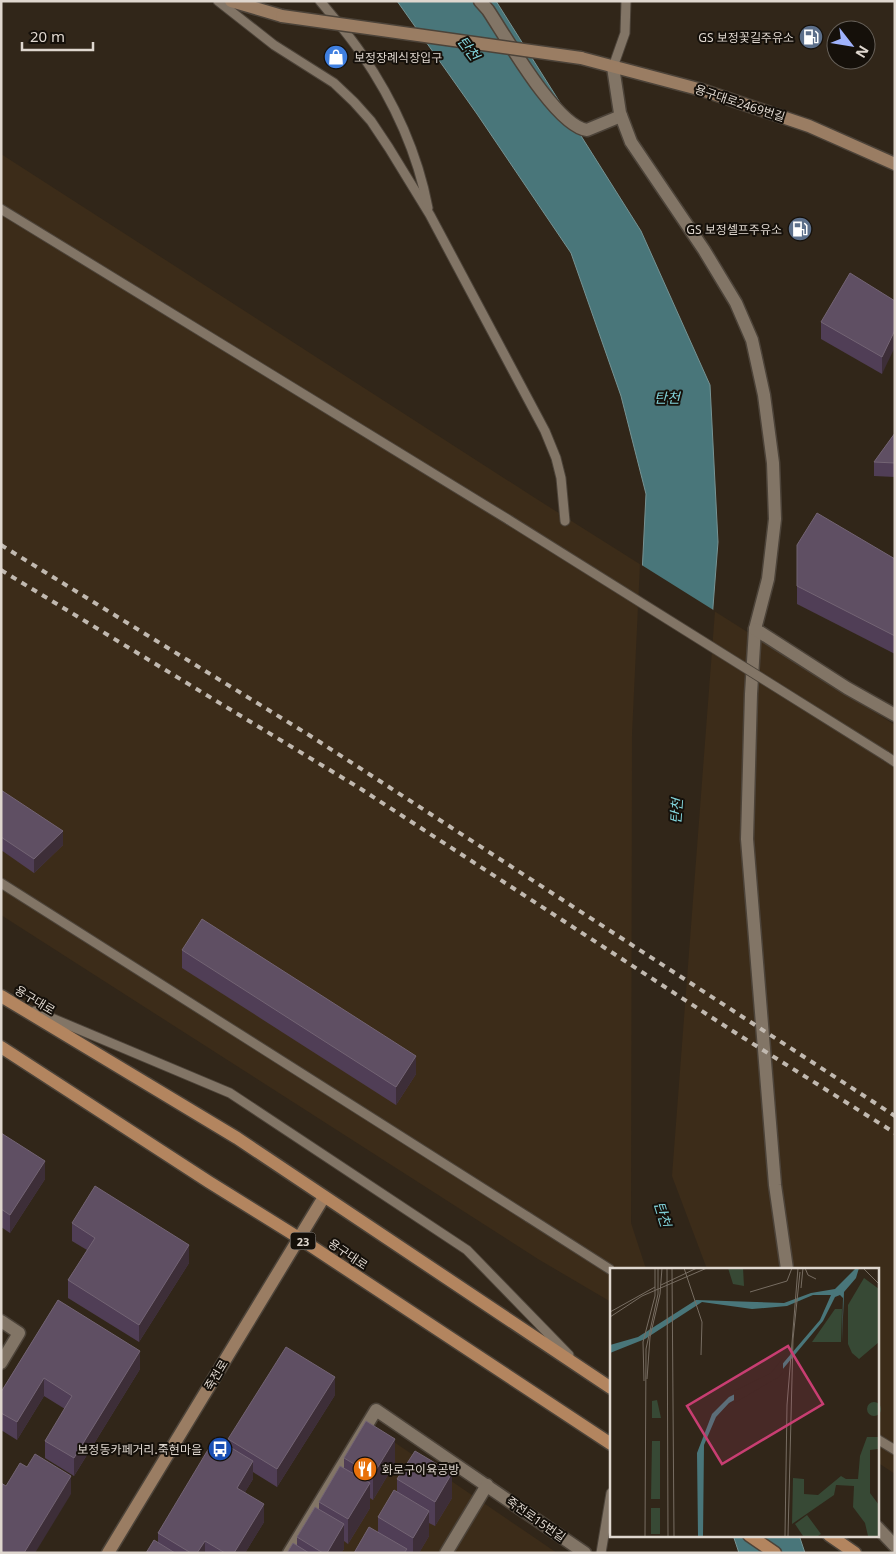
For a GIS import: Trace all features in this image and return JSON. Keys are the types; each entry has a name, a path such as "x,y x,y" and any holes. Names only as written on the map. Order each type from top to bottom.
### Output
{"main road":[{"name":"용구대로","path":"2,997 237,1138 610,1387"},
{"name":"용구대로","path":"1,1047 299,1238 607,1442"},
{"path":"750,1536 775,1553"},
{"path":"830,1536 855,1553"}],"street":[{"name":"용구대로2469번길","path":"231,1 282,16 581,58 702,90 800,123 895,164"},
{"path":"480,1 552,105 574,124 587,130 621,116"},
{"path":"613,67 621,116 631,142 704,250 736,303 752,340 764,395 773,463 775,519 768,579 755,629 750,694 747,840 775,1186 786,1268"},
{"path":"755,629 847,688 895,715"},
{"name":"죽전로","path":"108,1553 324,1197"},
{"path":"1,1321 19,1333 1,1363"},
{"name":"죽전로15번길","path":"289,1553 376,1410 585,1553"},
{"path":"446,1553 487,1485"},
{"path":"878,1528 895,1546"}],"lane":[{"path":"218,1 274,46 334,83 372,121 390,148 430,215 545,431 556,458 565,522"},
{"path":"320,1 360,51 392,102 420,170 430,215"},
{"path":"613,67 625,33 626,1"},
{"path":"1,209 509,520 895,762"},
{"path":"1,883 610,1269"},
{"path":"2,997 230,1093 467,1250 583,1369"},
{"path":"878,1440 894,1450"},
{"path":"601,1553 610,1499"}],"shaded area":[{"path":"1,154 535,498 895,725 895,1474 878,1463 878,1268 610,1268 610,1301 538,1259 1,915"},
{"path":"372,1427 557,1553 297,1553"}],"water":[{"name":"탄천","path":"397,1 496,1 641,231 710,385 718,542 669,1177 648,1268 634,734 646,494 621,396 571,253 477,114"},
{"path":"733,1536 799,1536 805,1553 739,1553"}],"pier":[{"path":"640,564 715,611 672,1176 707,1268 646,1268 631,1223 632,734"}],"building":[{"path":"850,273 895,301 895,330 882,357 821,322"},
{"path":"895,433 895,463 874,462"},
{"path":"817,513 895,559 895,636 797,586 797,545"},
{"path":"1,790 63,831 34,859 1,837"},
{"path":"202,919 416,1056 396,1087 182,950"},
{"path":"1,1133 45,1161 10,1215 1,1209"},
{"path":"95,1186 189,1245 139,1325 68,1280 95,1238 72,1223"},
{"path":"58,1300 140,1351 74,1458 45,1441 72,1396 44,1378 17,1422 1,1413 1,1392"},
{"path":"286,1347 335,1377 277,1469 228,1439"},
{"path":"366,1421 395,1439 373,1475 344,1458"},
{"path":"215,1438 253,1461 237,1488 264,1504 234,1553 225,1553 205,1541 197,1553 191,1553 158,1533"},
{"path":"415,1451 452,1473 435,1502 397,1479"},
{"path":"35,1454 71,1476 24,1553 1,1553 1,1483 6,1486 20,1463 27,1467"},
{"path":"340,1466 370,1483 348,1519 319,1502"},
{"path":"394,1490 429,1511 413,1538 378,1517"},
{"path":"315,1507 344,1524 327,1553 323,1553 297,1537"},
{"path":"369,1527 407,1549 404,1553 354,1553"},
{"path":"154,1540 175,1553 146,1553"},
{"path":"293,1543 309,1553 287,1553"}],"railway":[{"path":"1,545 309,735 895,1116"},
{"path":"1,570 361,789 731,1030 895,1133"}],"place":[{"name":"GS 보정꽃길주유소","path":"811,37"},
{"name":"보정장례식장입구","path":"336,57"},
{"name":"GS 보정셀프주유소","path":"800,229"},
{"name":"보정동카페거리.죽현마을","path":"220,1449"},
{"name":"화로구이육공방","path":"365,1469"}]}
